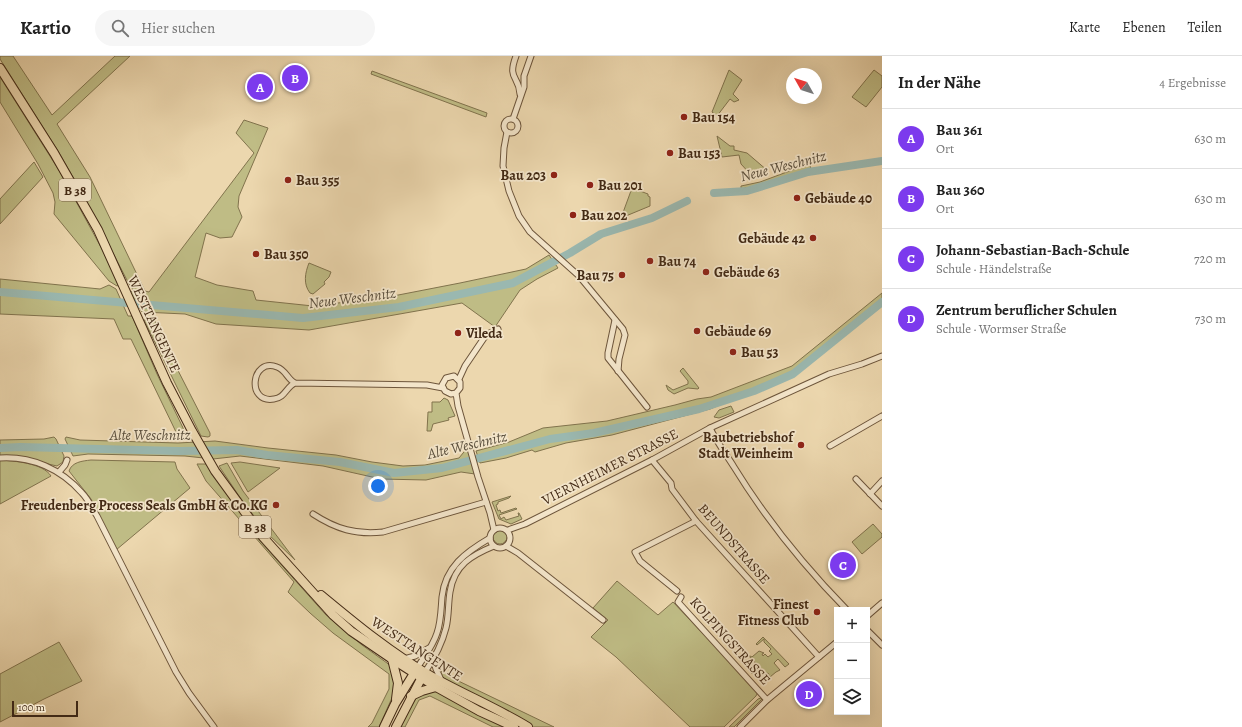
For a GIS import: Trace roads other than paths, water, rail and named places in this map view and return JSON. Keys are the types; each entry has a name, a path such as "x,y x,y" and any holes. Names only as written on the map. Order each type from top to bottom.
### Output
{"main road":[{"name":"WESTTANGENTE","path":"0,68 64,170 98,230 167,383 192,430 215,471 263,537 343,625 392,659 415,670 479,711 514,727"},
{"name":"WESTTANGENTE","path":"302,579 358,626 404,659 415,670"},
{"path":"392,659 398,683 395,704"},
{"path":"384,727 395,704 415,670"},
{"path":"396,727 423,675"},
{"name":"WESTTANGENTE","path":"439,685 528,727"},
{"path":"411,696 439,685"}],"street":[{"path":"516,56 512,71 513,77 520,88 520,95"},
{"path":"513,118 524,87 524,76 531,56"},
{"path":"507,132 513,133 518,129 517,122 513,118"},
{"path":"513,118 508,119 504,126 507,132 504,148 504,166 508,188 514,204 519,216 530,232 579,276 623,329 625,335 618,371"},
{"path":"615,320 607,354 608,358 647,407"},
{"path":"457,378 486,335 498,329"},
{"name":"VIERNHEIMER STRASSE","path":"508,530 526,524 652,460 710,428 829,374 882,356"},
{"path":"295,383 289,386 282,396 273,400 266,399 260,395 256,390 255,383 258,372 264,368 275,366 282,369 289,380 295,383 443,385"},
{"path":"443,385 448,376 457,378"},
{"path":"454,394 460,388 457,378"},
{"path":"443,385 447,393 454,394"},
{"path":"415,670 437,634 440,625 444,587 449,573 455,564 467,552 490,538 494,530 454,394"},
{"path":"830,446 882,416"},
{"path":"710,428 740,477 775,527 817,579 844,607"},
{"path":"0,458 19,458 50,467 59,472 83,494 97,516 176,672 214,727"},
{"path":"59,472 67,460"},
{"name":"BEUNDSTRASSE","path":"652,460 671,484 672,489 696,521 819,657"},
{"path":"856,479 882,506"},
{"path":"870,494 882,481"},
{"path":"313,514 341,529 368,534 383,532 486,502"},
{"path":"490,514 499,528"},
{"name":"KOLPINGSTRASSE","path":"677,591 640,560 635,552 696,521"},
{"name":"VIERNHEIMER STRASSE","path":"510,536 526,524"},
{"path":"423,675 440,644 446,628 450,591 457,571 471,556 494,546 500,548 508,544 510,536 508,530 499,528 494,530"},
{"path":"490,538 494,546"},
{"path":"508,544 603,620"},
{"name":"KOLPINGSTRASSE","path":"681,597 678,602 767,700"},
{"path":"870,613 882,603"},
{"path":"870,633 882,645"},
{"path":"740,727 767,700 836,643"},
{"path":"404,659 415,656 431,646"},
{"path":"433,658 439,685"}],"waterway":[{"name":"Neue Weschnitz","path":"714,193 747,191 808,172 882,161"},
{"name":"Neue Weschnitz","path":"0,292 303,318 399,307 513,283 570,253 601,234 652,218 687,201"},
{"name":"Alte Weschnitz","path":"0,448 20,447 179,451 237,450 267,455 340,462 394,473 442,468 550,439 594,433 699,409 754,391 793,374 882,302"}],"place":[{"name":"Bau 360","path":"295,78"},
{"name":"Bau 361","path":"260,87"},
{"name":"Bau 154","path":"684,117"},
{"name":"Bau 153","path":"670,153"},
{"name":"Bau 203","path":"554,175"},
{"name":"Bau 355","path":"288,180"},
{"name":"Bau 201","path":"590,185"},
{"name":"Gebäude 40","path":"797,198"},
{"name":"Bau 202","path":"573,215"},
{"name":"Gebäude 42","path":"813,238"},
{"name":"Bau 350","path":"256,254"},
{"name":"Bau 74","path":"650,261"},
{"name":"Gebäude 63","path":"706,272"},
{"name":"Bau 75","path":"622,275"},
{"name":"Gebäude 69","path":"697,331"},
{"name":"Vileda","path":"458,333"},
{"name":"Bau 53","path":"733,352"},
{"name":"Baubetriebshof Stadt Weinheim","path":"801,445"},
{"name":"Freudenberg Process Seals GmbH & Co.KG","path":"276,505"},
{"name":"Johann-Sebastian-Bach-Schule","path":"843,565"},
{"name":"Finest Fitness Club","path":"817,612"},
{"name":"Zentrum beruflicher Schulen","path":"809,694"}]}
